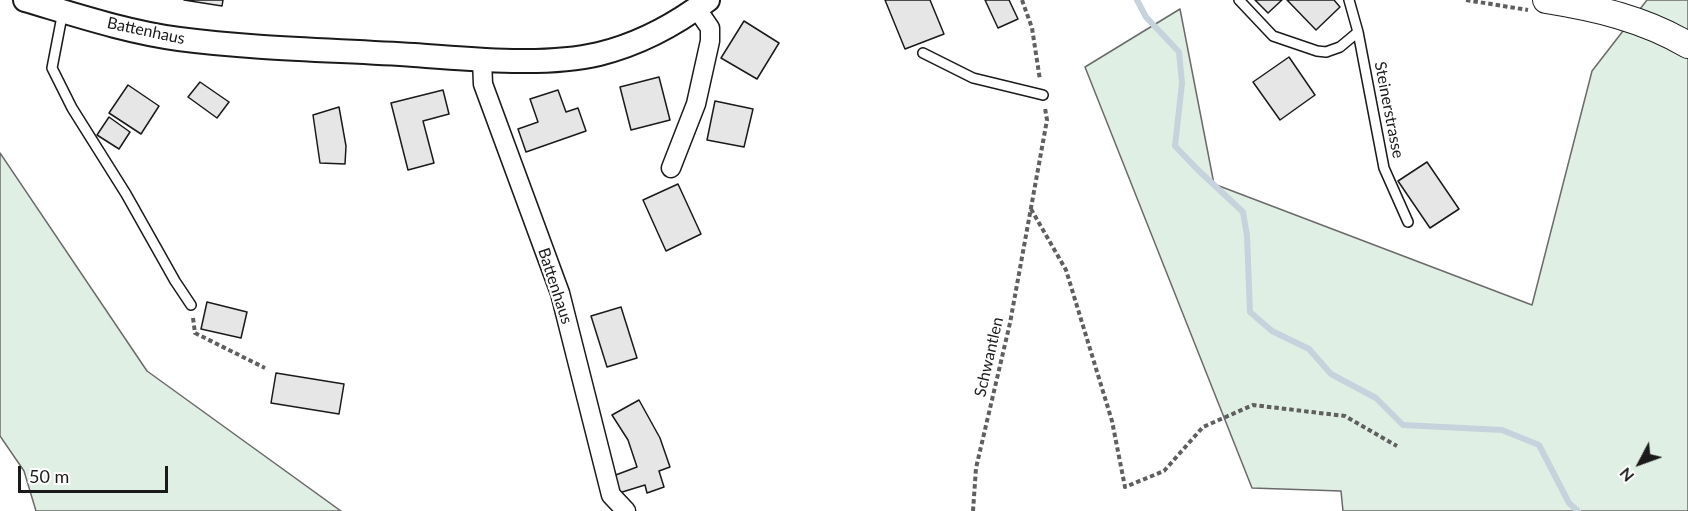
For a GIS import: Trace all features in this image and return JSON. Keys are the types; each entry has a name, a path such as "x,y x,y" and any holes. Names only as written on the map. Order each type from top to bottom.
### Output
{"main road":[{"path":"1546,0 1614,13 1651,27 1688,45"}],"street":[{"name":"Battenhaus","path":"25,0 125,29 178,39 482,59 551,60 598,54 648,38 702,4"},
{"path":"671,168 696,104 710,41 710,28 702,4"},
{"name":"Battenhaus","path":"482,59 483,84 560,293 611,495 626,511"}],"lane":[{"path":"1239,0 1273,36 1317,51 1326,52 1340,47 1358,32"},
{"name":"Steinerstrasse","path":"1349,0 1358,32 1384,168 1408,222"},
{"path":"63,11 52,68 72,108 191,305"},
{"path":"923,53 973,78 1043,96"}],"path":[{"name":"Schwantlen","path":"973,511 976,468 1010,323 1031,209 1066,270 1112,421 1125,487 1164,471 1203,427 1253,405 1346,416 1397,446"},
{"path":"191,305 195,333 265,368"}],"green space":[{"path":"1647,0 1688,0 1688,511 1343,511 1341,491 1252,488 1085,67 1180,9 1214,184 1532,305 1592,71"},
{"path":"0,153 147,371 341,511 36,511 24,471 0,436"}],"building":[{"path":"184,0 223,0 222,6"},
{"path":"885,0 930,0 944,34 905,49"},
{"path":"985,0 1009,0 1018,19 998,28"},
{"path":"1255,0 1282,0 1268,13"},
{"path":"1287,0 1334,0 1340,7 1316,30"},
{"path":"744,21 779,43 757,79 721,58"},
{"path":"1289,57 1315,95 1280,120 1253,82"},
{"path":"659,77 670,120 631,130 620,87"},
{"path":"200,82 229,102 217,118 188,97"},
{"path":"128,85 159,106 141,134 109,113"},
{"path":"443,90 449,114 423,121 434,163 408,170 391,103"},
{"path":"558,90 566,112 578,108 586,131 526,152 518,129 538,122 530,99"},
{"path":"715,101 753,109 744,147 707,140"},
{"path":"339,107 346,146 345,164 320,163 313,115"},
{"path":"109,117 130,132 119,149 97,135"},
{"path":"1427,162 1459,209 1430,228 1398,181"},
{"path":"678,184 701,234 666,251 643,200"},
{"path":"207,302 247,312 241,338 201,329"},
{"path":"621,307 637,358 607,367 591,316"},
{"path":"276,373 344,384 339,414 271,403"},
{"path":"639,400 660,438 670,467 659,471 664,487 647,493 645,485 619,493 613,476 637,467 628,440 612,415"}],"waterway":[{"path":"1137,0 1146,17 1179,52 1182,83 1175,146 1243,212 1247,236 1250,312 1272,331 1309,349 1331,374 1376,398 1403,425 1502,430 1539,445 1569,503 1578,511"}]}
